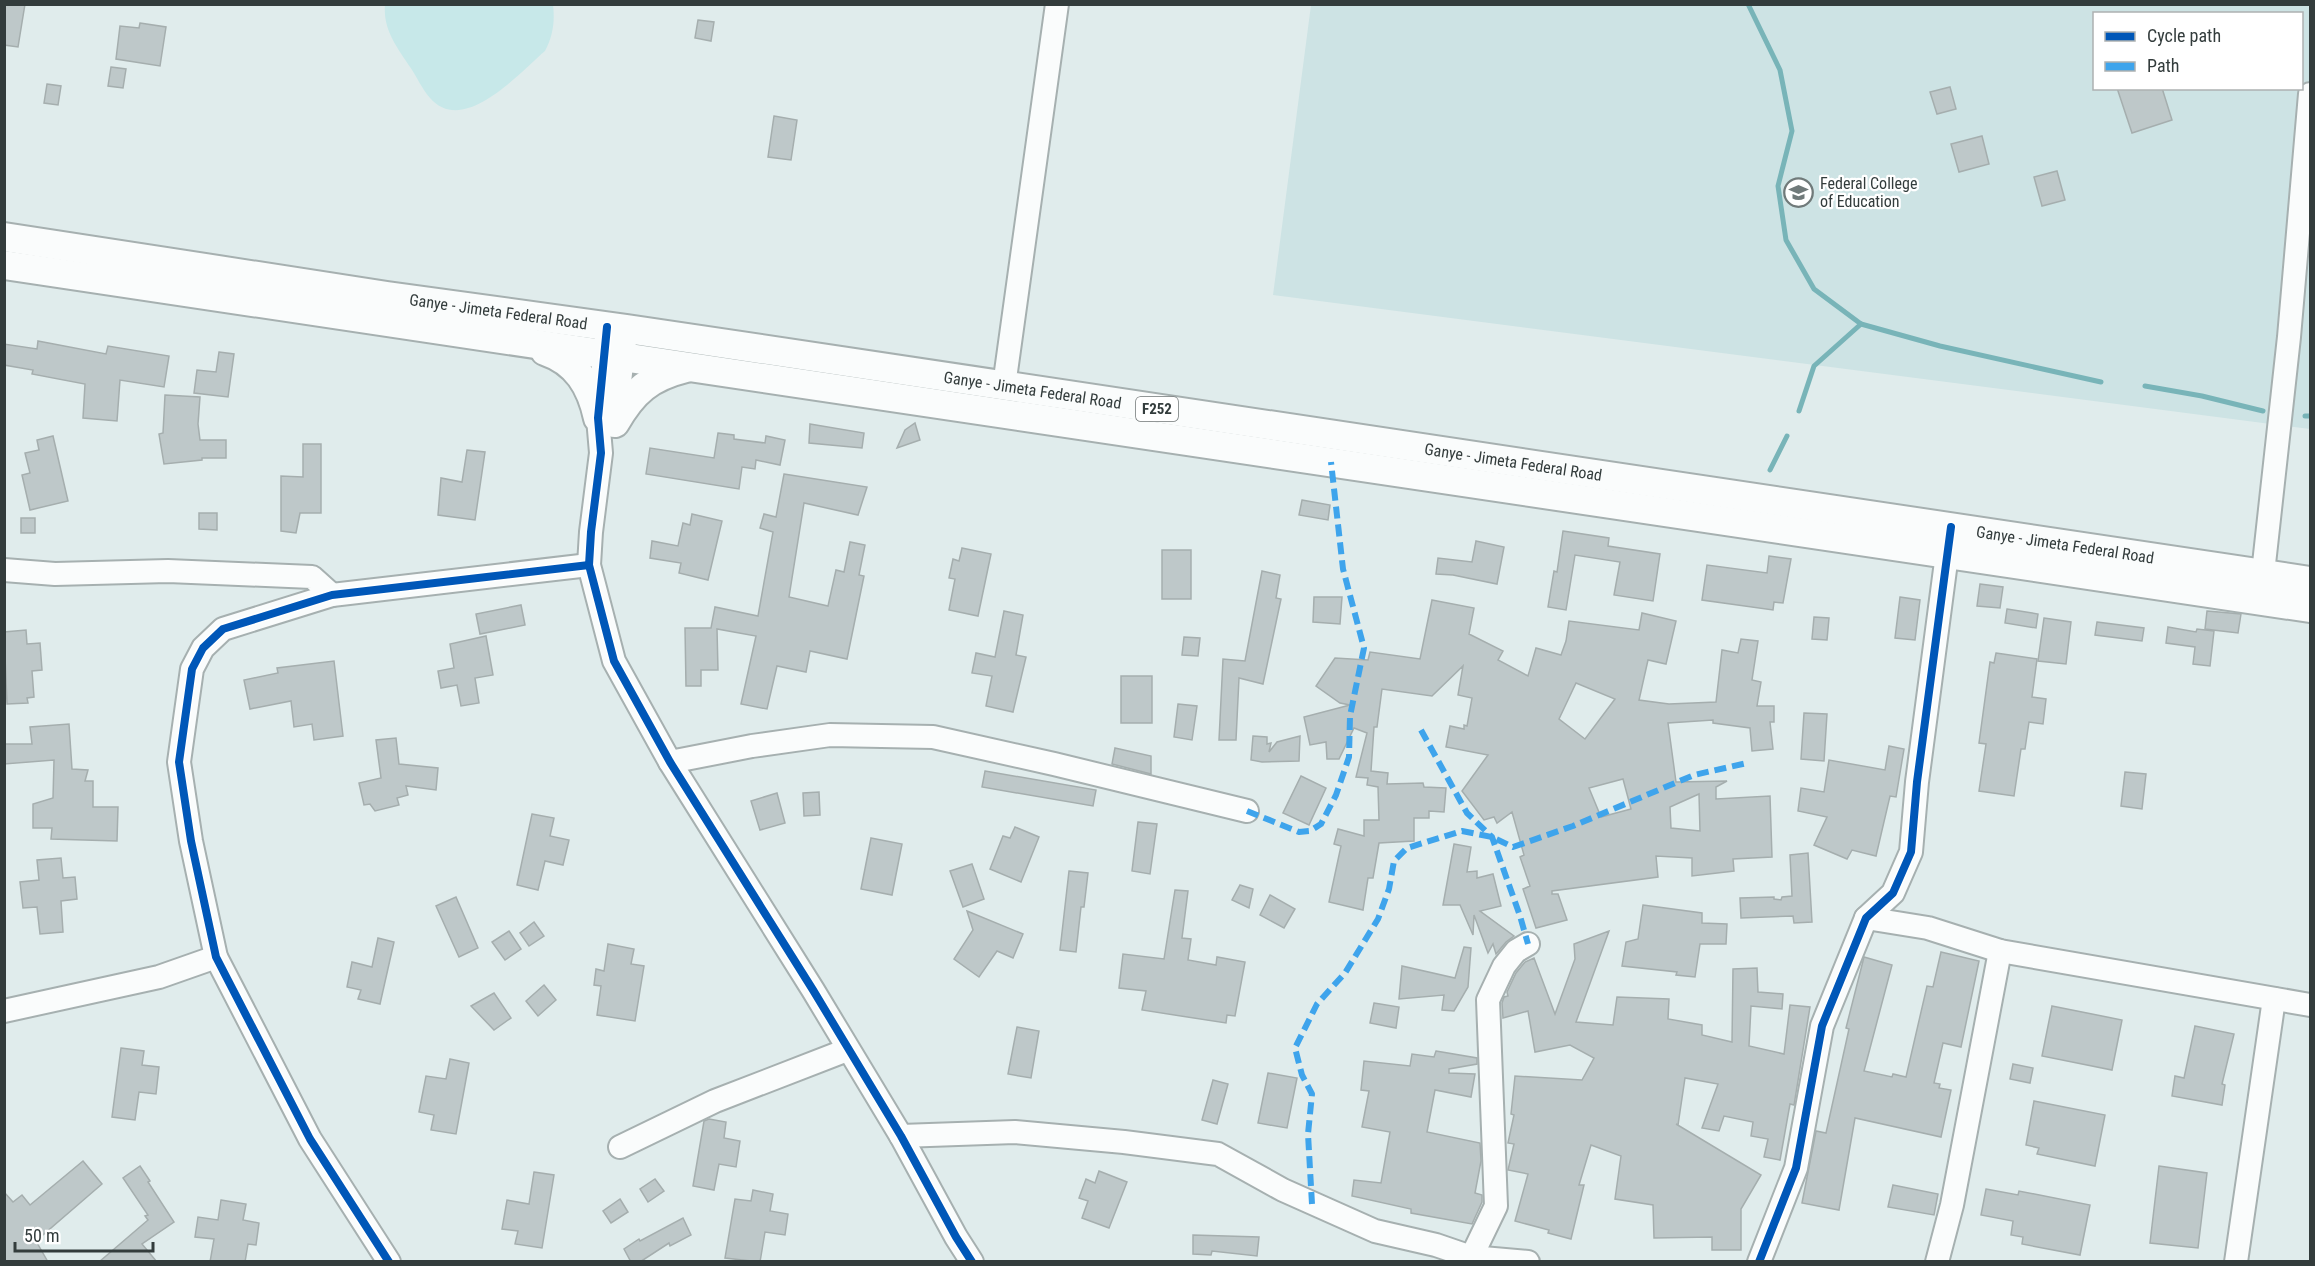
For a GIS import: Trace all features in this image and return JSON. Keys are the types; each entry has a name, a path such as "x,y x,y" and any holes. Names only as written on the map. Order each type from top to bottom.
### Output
{"main road":[{"name":"Ganye - Jimeta Federal Road","path":"4,237 387,296 615,342 1004,386 1210,430 1648,511 1949,540 2310,580"},
{"name":"Ganye - Jimeta Federal Road","path":"4,265 518,342 615,342 688,367 1210,430"},
{"path":"518,342 559,356 574,367 589,387 606,421 653,379 688,367"},
{"name":"Ganye - Jimeta Federal Road","path":"1949,540 2310,608"}],"street":[{"path":"1004,386 1057,4"},
{"path":"2262,573 2289,337 2310,94"},
{"path":"615,342 600,453 589,565 614,661 670,762 813,990 972,1262"},
{"path":"1754,1262 1759,1261 1796,1168 1822,1026 1866,918 1893,893 1911,852 1917,782 1949,540"},
{"path":"388,1262 310,1139 216,957 191,841 179,762 192,669 203,648 223,629 332,595 589,565"},
{"path":"4,570 55,574 168,571 312,577 332,595"},
{"path":"670,762 752,746 830,735 933,737 1247,811"},
{"path":"1866,918 1928,928 2000,951 2310,1005"},
{"path":"1470,1259 1496,1206 1488,1000 1504,966 1516,951 1528,944"},
{"path":"1937,1262 1952,1205 2000,951"},
{"path":"4,1011 159,977 216,957"},
{"path":"2236,1262 2274,999"},
{"path":"621,1147 716,1101 847,1050"},
{"path":"900,1136 1015,1132 1124,1142 1218,1154 1283,1190 1375,1231 1436,1245 1470,1259 1528,1262"}],"shaded area":[{"path":"385,5 553,5 552,34 545,51 491,97 475,106 459,110 444,108 424,91 396,45 386,22"},
{"name":"Federal College of Education","path":"1311,5 2310,5 2310,429 1273,295"}],"building":[{"path":"4,4 25,4 18,47 4,45"},
{"path":"698,20 714,22 711,41 695,38"},
{"path":"140,23 166,27 160,66 116,59 120,26 139,28"},
{"path":"111,67 126,69 123,88 108,86"},
{"path":"47,84 61,86 58,105 44,103"},
{"path":"1950,87 1956,109 1937,114 1930,92"},
{"path":"2118,90 2163,90 2172,120 2132,133"},
{"path":"774,116 797,120 791,160 768,157"},
{"path":"1982,136 1989,164 1959,172 1951,144"},
{"path":"2057,171 2065,200 2042,206 2034,177"},
{"path":"38,341 106,354 108,346 169,356 164,387 120,380 117,421 83,418 85,384 32,374 33,370 4,365 4,344 37,349"},
{"path":"219,352 234,354 228,397 194,393 197,370 216,372"},
{"path":"165,395 200,397 198,424 200,440 226,440 226,458 202,458 202,460 164,464 159,434 163,433"},
{"path":"915,423 920,440 897,448 905,430"},
{"path":"810,424 864,433 862,448 809,443"},
{"path":"718,433 734,435 734,439 765,443 766,436 785,440 780,465 756,460 755,469 742,467 739,489 646,474 650,448 714,458"},
{"path":"53,436 68,501 30,510 22,475 30,473 25,453 39,450 37,440"},
{"path":"303,444 321,444 321,513 300,513 296,533 281,531 281,476 303,477"},
{"path":"467,450 485,452 475,520 438,515 441,478 462,482"},
{"path":"784,474 867,487 858,515 804,503 789,597 828,606 836,570 844,572 850,542 865,545 859,575 864,576 847,659 810,651 806,672 777,666 767,709 741,704 756,636 717,629 718,670 701,670 701,686 686,686 685,628 711,628 715,607 758,616 773,532 760,528 764,514 776,517"},
{"path":"1302,500 1330,505 1328,520 1299,515"},
{"path":"199,513 217,513 217,530 199,529"},
{"path":"692,514 722,521 708,580 679,573 681,563 650,558 652,541 678,546 683,523 690,525"},
{"path":"21,518 35,518 35,533 21,533"},
{"path":"1563,531 1609,538 1608,546 1660,554 1653,601 1614,595 1620,562 1575,555 1566,610 1548,607 1554,571 1557,572"},
{"path":"1476,541 1504,547 1497,584 1436,574 1438,558 1472,562"},
{"path":"962,548 991,554 978,616 949,610 955,579 949,578 953,559 959,561"},
{"path":"1162,550 1191,550 1191,599 1162,599"},
{"path":"1769,556 1791,559 1783,603 1774,602 1773,610 1702,600 1707,565 1767,573"},
{"path":"1262,571 1280,575 1276,598 1281,599 1263,684 1239,678 1236,740 1219,740 1223,659 1245,661"},
{"path":"1980,584 2003,587 2000,608 1977,606"},
{"path":"1314,597 1342,597 1340,624 1313,622"},
{"path":"1900,597 1920,600 1915,640 1895,638"},
{"path":"1432,600 1474,608 1469,634 1503,651 1498,660 1528,676 1536,648 1561,655 1569,621 1639,630 1642,613 1676,621 1666,664 1648,660 1639,700 1669,704 1716,702 1722,650 1738,653 1741,639 1758,641 1752,680 1761,682 1757,706 1774,706 1774,722 1770,722 1773,749 1752,751 1750,728 1713,723 1713,720 1668,723 1676,782 1727,781 1716,787 1716,799 1770,796 1772,857 1733,859 1734,871 1692,876 1692,858 1656,856 1658,877 1552,891 1552,894 1558,894 1567,920 1536,928 1523,889 1530,886 1520,857 1524,855 1512,812 1497,823 1494,817 1484,820 1462,791 1488,755 1446,747 1450,726 1464,729 1464,725 1467,726 1472,698 1458,695 1463,666 1432,696 1382,689 1377,727 1374,727 1371,771 1388,773 1387,784 1423,783 1424,787 1446,788 1444,812 1429,811 1429,818 1414,818 1414,841 1379,843 1373,878 1368,878 1363,910 1329,902 1341,846 1334,844 1338,829 1364,836 1364,820 1379,820 1378,787 1367,785 1368,778 1356,777 1367,733 1354,728 1339,759 1327,759 1326,742 1310,745 1304,717 1350,705 1340,703 1316,686 1335,658 1368,660 1370,652 1420,659","holes":["1576,683 1615,699 1585,739 1559,719","1623,779 1631,809 1601,817 1589,788","1699,794 1700,831 1671,828 1670,807"]},
{"path":"521,605 525,625 480,634 476,614"},
{"path":"2007,609 2038,614 2036,628 2005,623"},
{"path":"1004,611 1023,615 1016,655 1026,657 1013,712 986,706 992,676 972,673 976,653 995,657"},
{"path":"2207,611 2241,614 2238,633 2205,629"},
{"path":"1814,617 1829,618 1827,640 1812,639"},
{"path":"2044,618 2071,622 2066,664 2038,661"},
{"path":"2097,622 2144,628 2142,641 2095,635"},
{"path":"2168,627 2196,632 2197,629 2214,631 2210,666 2193,664 2195,647 2166,643"},
{"path":"26,630 27,644 40,643 42,670 32,671 34,697 27,698 28,703 7,704 4,632"},
{"path":"486,636 493,675 475,678 479,703 461,706 457,685 441,688 438,671 454,668 450,644"},
{"path":"1184,637 1200,638 1198,656 1182,655"},
{"path":"1996,653 2037,659 2032,697 2046,699 2043,724 2029,722 2025,749 2021,749 2014,796 1979,791 1986,744 1979,743 1990,662 1994,663"},
{"path":"334,661 343,736 314,740 312,724 294,727 291,701 250,709 244,680 278,673 277,668"},
{"path":"1121,676 1152,676 1152,723 1121,723"},
{"path":"1178,704 1197,706 1192,740 1174,737"},
{"path":"1804,713 1827,714 1824,761 1801,759"},
{"path":"69,724 72,769 88,770 85,781 93,781 93,807 118,807 117,841 51,839 52,828 33,828 33,804 53,798 54,760 4,764 4,744 32,744 30,727"},
{"path":"1253,736 1267,737 1267,744 1271,743 1269,752 1277,742 1300,736 1299,761 1251,760"},
{"path":"396,738 399,764 438,768 436,790 406,786 408,795 397,798 399,805 375,811 370,804 364,805 359,783 381,778 376,740"},
{"path":"1889,746 1904,749 1896,797 1890,796 1876,856 1852,850 1847,859 1814,845 1827,817 1798,811 1801,788 1824,792 1829,760 1885,770"},
{"path":"1115,748 1151,756 1151,774 1112,764"},
{"path":"985,771 1096,790 1093,806 982,787"},
{"path":"2125,772 2146,774 2142,809 2121,806"},
{"path":"1301,776 1326,788 1309,825 1283,813"},
{"path":"819,792 820,815 804,816 803,793"},
{"path":"777,793 785,823 760,830 751,801"},
{"path":"532,814 554,818 550,836 569,840 563,865 545,861 538,890 517,885"},
{"path":"1138,822 1157,824 1150,874 1132,871"},
{"path":"1015,827 1039,837 1021,882 990,869 1003,836 1010,838"},
{"path":"871,838 902,844 892,895 861,889"},
{"path":"1454,844 1471,847 1467,872 1477,871 1477,878 1493,874 1501,906 1480,911 1514,936 1496,954 1493,944 1488,953 1474,915 1473,935 1460,905 1443,905"},
{"path":"1808,853 1812,922 1794,923 1793,916 1741,918 1740,898 1774,897 1774,899 1781,900 1782,897 1792,896 1790,855"},
{"path":"61,858 63,878 75,877 77,899 61,901 63,932 40,934 37,907 23,908 20,882 39,880 37,860"},
{"path":"972,864 984,899 963,907 950,871"},
{"path":"1069,871 1088,873 1084,907 1081,907 1076,952 1060,950"},
{"path":"1240,885 1253,889 1249,908 1232,900"},
{"path":"1175,890 1188,891 1182,938 1191,939 1188,960 1216,965 1217,957 1245,962 1235,1016 1227,1015 1226,1023 1142,1010 1146,991 1119,988 1123,954 1164,959"},
{"path":"1270,895 1295,909 1284,928 1260,915"},
{"path":"456,897 478,948 459,957 436,906"},
{"path":"1643,905 1702,913 1702,923 1727,924 1726,944 1700,944 1695,977 1676,975 1677,972 1622,966 1626,942 1638,939"},
{"path":"967,911 1023,934 1013,958 997,951 979,977 954,959 973,930"},
{"path":"534,922 544,936 529,946 520,933"},
{"path":"509,931 521,949 505,960 492,942"},
{"path":"1609,931 1576,1022 1613,1025 1617,997 1669,999 1668,1019 1702,1025 1702,1035 1732,1042 1733,969 1757,968 1758,992 1783,994 1782,1009 1751,1006 1749,1046 1784,1054 1790,1005 1810,1007 1794,1105 1790,1104 1780,1160 1764,1157 1768,1139 1751,1136 1753,1122 1724,1116 1719,1131 1702,1128 1718,1084 1685,1078 1678,1125 1676,1124 1761,1175 1741,1209 1741,1250 1712,1250 1712,1237 1654,1238 1653,1205 1615,1199 1621,1156 1591,1145 1579,1185 1584,1185 1571,1239 1548,1233 1549,1230 1515,1221 1528,1174 1508,1170 1514,1144 1508,1143 1514,1115 1511,1114 1515,1076 1582,1080 1594,1058 1570,1045 1535,1052 1528,1011 1503,1018 1502,1003 1504,997 1508,996 1507,992 1516,973 1525,962 1534,958 1555,1014 1575,959 1574,944"},
{"path":"378,938 394,942 380,1004 358,999 361,990 347,987 352,962 372,967"},
{"path":"608,944 634,949 631,964 644,966 635,1021 597,1015 601,986 594,985 596,969 604,971"},
{"path":"1464,947 1471,948 1468,987 1454,1011 1442,1010 1444,995 1399,999 1402,966 1455,978"},
{"path":"1941,952 1979,961 1961,1047 1943,1043 1934,1083 1940,1084 1939,1088 1951,1090 1941,1137 1855,1118 1839,1210 1802,1203 1816,1131 1826,1133 1849,1029 1846,1028 1864,957 1892,965 1864,1071 1892,1077 1893,1074 1906,1077 1927,986 1933,987"},
{"path":"544,985 556,1000 538,1016 526,1001"},
{"path":"494,993 511,1018 494,1030 471,1006"},
{"path":"1374,1003 1399,1007 1396,1028 1370,1023"},
{"path":"2052,1006 2122,1020 2112,1070 2042,1056"},
{"path":"2195,1026 2234,1034 2222,1084 2225,1085 2222,1105 2172,1096 2175,1076 2184,1078"},
{"path":"1017,1027 1039,1031 1031,1078 1008,1074"},
{"path":"121,1048 144,1051 142,1065 159,1067 156,1094 139,1092 135,1120 112,1117"},
{"path":"1436,1051 1477,1058 1477,1064 1449,1069 1449,1073 1475,1074 1471,1097 1435,1090 1427,1132 1480,1143 1481,1161 1475,1193 1482,1195 1482,1202 1472,1224 1411,1213 1411,1209 1352,1196 1354,1180 1381,1183 1390,1132 1362,1127 1369,1091 1361,1090 1364,1061 1410,1066 1412,1054 1434,1057"},
{"path":"450,1059 469,1063 456,1134 431,1130 434,1115 419,1112 426,1076 446,1079"},
{"path":"2013,1064 2033,1068 2030,1083 2010,1079"},
{"path":"1268,1073 1297,1078 1287,1128 1258,1123"},
{"path":"1213,1080 1228,1084 1217,1124 1202,1120"},
{"path":"2034,1101 2105,1115 2095,1166 2037,1154 2039,1148 2026,1145"},
{"path":"709,1119 726,1122 724,1138 740,1141 736,1167 719,1164 714,1190 693,1186 704,1121"},
{"path":"83,1161 102,1184 36,1241 48,1262 4,1262 4,1192 13,1202 22,1195 30,1205"},
{"path":"140,1166 174,1222 142,1244 157,1262 99,1262 148,1220 145,1216 148,1215 123,1178"},
{"path":"2159,1166 2207,1173 2198,1248 2150,1243"},
{"path":"1099,1171 1127,1182 1109,1228 1082,1218 1088,1201 1079,1198 1086,1179 1095,1183"},
{"path":"534,1172 554,1175 542,1248 515,1244 518,1231 502,1229 507,1200 529,1204"},
{"path":"655,1179 664,1191 648,1202 640,1189"},
{"path":"1893,1185 1938,1194 1934,1215 1888,1207"},
{"path":"1986,1189 2018,1195 2019,1191 2090,1205 2080,1255 2022,1244 2023,1237 2011,1235 2013,1221 1981,1215"},
{"path":"753,1190 773,1194 770,1211 788,1214 785,1235 765,1232 760,1262 725,1258 735,1199 751,1201"},
{"path":"620,1199 628,1212 611,1223 603,1211"},
{"path":"221,1200 246,1204 243,1220 259,1223 256,1245 248,1244 245,1262 210,1262 214,1239 195,1237 198,1217 218,1220"},
{"path":"683,1218 691,1235 670,1246 669,1243 640,1262 631,1262 624,1249 639,1239 640,1241"},
{"path":"1193,1235 1259,1237 1257,1256 1212,1251 1211,1255 1193,1254"}],"waterway":[{"path":"1748,4 1780,70 1792,131 1778,186 1786,240 1814,289 1861,324 1940,346 2101,382"},
{"path":"1799,411 1814,366 1861,324"},
{"path":"2145,386 2202,396 2263,411"},
{"path":"2305,416 2310,416"},
{"path":"1770,470 1787,436"}],"marked path":[{"path":"1247,811 1299,832 1310,831 1321,824 1336,795 1349,757 1350,716 1364,648 1343,569 1331,462"},
{"path":"1421,730 1467,813 1492,837 1528,944"},
{"path":"1312,1204 1308,1134 1312,1094 1302,1075 1295,1048 1317,1004 1345,973 1378,919 1389,889 1394,861 1407,848 1462,831 1492,837 1513,847 1573,826 1694,775 1747,763"}],"cycle path":[{"path":"607,327 598,418 601,453 589,565 614,661 670,762 813,990 901,1136 972,1262"},
{"path":"1759,1262 1796,1168 1822,1026 1866,918 1893,893 1911,852 1917,782 1951,527"},
{"path":"389,1262 310,1139 216,957 191,841 179,762 192,669 203,648 223,629 332,595 589,565"}],"place":[{"name":"Federal College of Education","path":"1799,192"}]}
